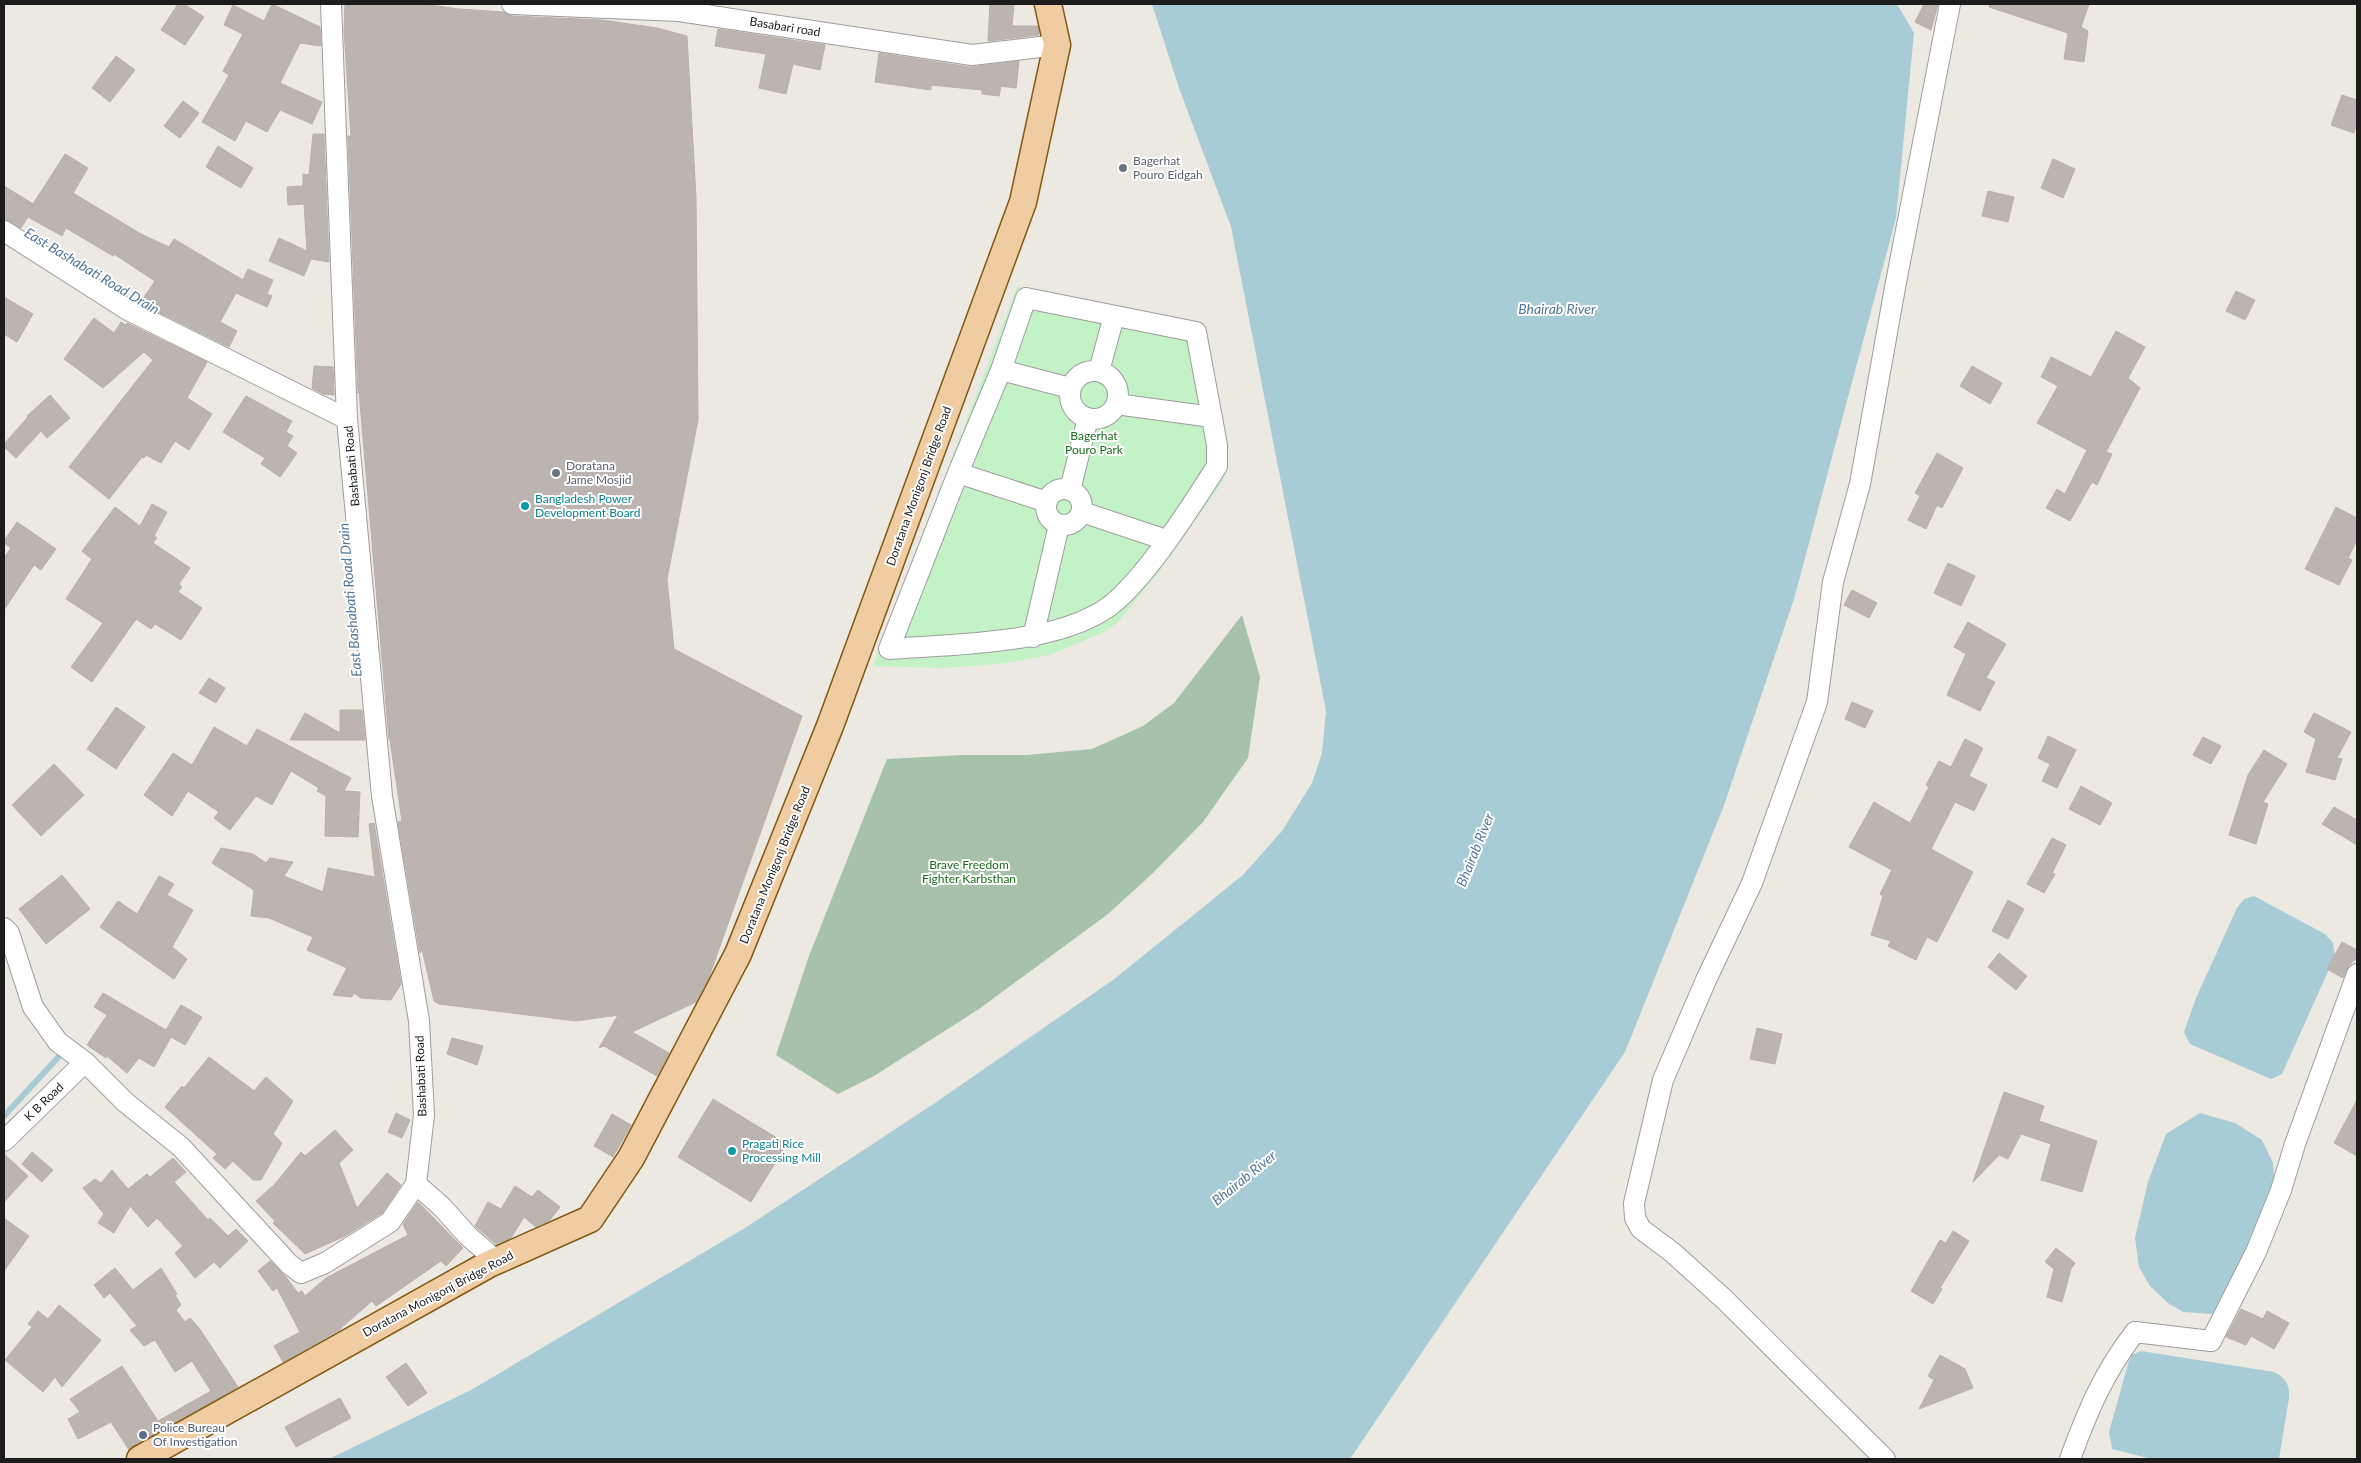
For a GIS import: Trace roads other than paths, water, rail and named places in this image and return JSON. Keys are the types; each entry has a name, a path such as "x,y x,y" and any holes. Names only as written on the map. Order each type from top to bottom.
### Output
{"main road":[{"name":"Doratana Monigonj Bridge Road","path":"140,1459 497,1261 590,1219 631,1158 738,954 830,726 1023,202 1057,45 1048,4"}],"street":[{"name":"Bashabati Road","path":"4,928 9,933 34,1007 58,1042 84,1062 125,1102 181,1146 289,1264 301,1273 325,1263 390,1222 416,1184 424,1115 419,1021 382,796 347,419 331,4"},
{"name":"Basabari road","path":"512,4 679,11 972,56 1057,45"},
{"path":"1885,1459 1725,1300 1672,1252 1641,1229 1636,1218 1634,1203 1663,1080 1706,980 1752,883 1817,702 1833,582 1860,484 1896,282 1950,4"},
{"name":"Bashabati Road","path":"4,231 128,310 347,419"},
{"path":"1026,298 1196,332 1217,445 1217,466 1138,578 1116,601 1082,622 1033,637 889,649 958,473 1001,370 1026,298"},
{"path":"1099,371 1114,316"},
{"path":"1001,370 1070,388"},
{"path":"1090,370 1099,371 1113,380 1118,396 1116,404 1105,416 1088,418 1074,409 1071,402 1070,388 1076,378 1082,373 1090,370"},
{"path":"1116,404 1212,417"},
{"path":"1070,490 1088,418"},
{"path":"958,473 1047,502"},
{"path":"1070,490 1080,499 1082,512 1073,523 1059,525 1049,516 1047,502 1056,491 1070,490"},
{"path":"1082,512 1166,540"},
{"path":"1033,637 1059,525"},
{"path":"2070,1459 2092,1402 2112,1362 2135,1332 2211,1341 2256,1252 2281,1190 2295,1144 2357,974"},
{"name":"K B Road","path":"4,1141 84,1062"},
{"path":"416,1184 442,1207 468,1236 497,1261"}],"water":[{"name":"Bhairab River","path":"1152,4 1897,4 1914,33 1896,218 1794,599 1723,808 1625,1052 1350,1459 329,1459 471,1390 745,1228 932,1105 1113,980 1243,875 1282,831 1312,783 1322,753 1326,711 1231,227 1179,88"},
{"path":"2254,896 2325,934 2333,943 2335,956 2282,1074 2271,1079 2190,1044 2184,1032 2196,998 2237,908 2244,899"},
{"path":"2200,1113 2235,1123 2262,1140 2273,1163 2275,1186 2241,1279 2213,1314 2183,1312 2168,1303 2150,1286 2139,1267 2135,1238 2148,1182 2166,1134"},
{"path":"2141,1351 2274,1372 2282,1377 2289,1389 2289,1398 2279,1459 2152,1459 2112,1449 2109,1432 2128,1364 2132,1355"}],"waterway":[{"path":"4,1116 65,1050"}],"place":[{"name":"Bagerhat Pouro Eidgah","path":"1123,168"},
{"name":"Doratana Jame Mosjid","path":"556,473"},
{"name":"Bangladesh Power Development Board","path":"525,506"},
{"name":"Pragati Rice Processing Mill","path":"732,1151"},
{"name":"Police Bureau Of Investigation","path":"143,1435"}],"water label":[{"name":"East Bashabati Road Drain","path":"92,271"},
{"name":"East Bashabati Road Drain","path":"350,600"}],"park label":[{"name":"Bagerhat Pouro Park","path":"1094,443"},
{"name":"Brave Freedom Fighter Karbsthan","path":"969,872"}]}
